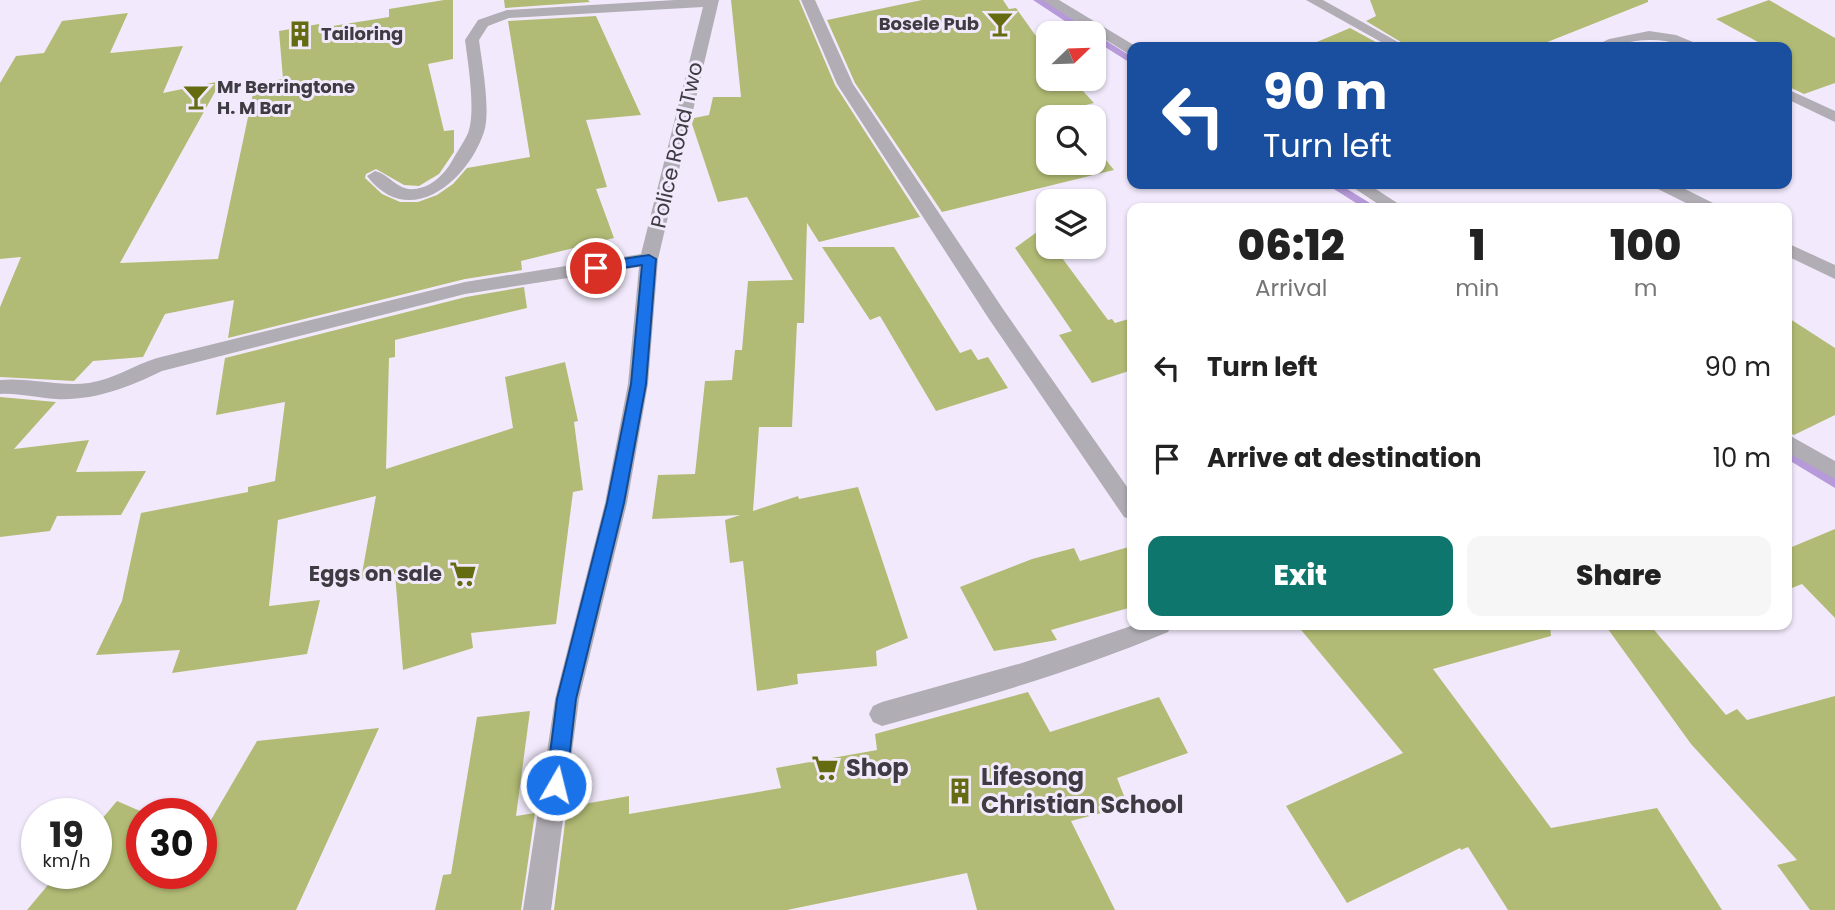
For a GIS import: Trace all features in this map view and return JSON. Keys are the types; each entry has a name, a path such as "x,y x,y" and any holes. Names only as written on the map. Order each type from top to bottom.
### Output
{"street":[{"path":"808,0 845,84 996,314 1127,504"},
{"path":"1049,0 1127,47"},
{"path":"1313,0 1390,42"},
{"path":"375,176 399,193 416,195 439,186 452,176 477,131 478,85 472,40 483,23 507,7 712,1"},
{"name":"Police Road Two","path":"537,910 567,699 616,503 638,384 649,259 712,1"},
{"path":"1616,42 1641,34 1679,38 1687,42"},
{"path":"1792,96 1835,117"},
{"path":"1364,189 1388,203"},
{"path":"1672,189 1699,203"},
{"path":"1792,251 1835,273"},
{"path":"0,387 14,385 39,391 76,393 119,385 157,365 465,288 649,259"},
{"path":"1792,445 1835,471"},
{"path":"881,714 1022,675 1148,630"}],"building":[{"path":"453,0 453,59 428,64 444,131 454,130 454,152 439,174 419,186 404,185 376,169 366,174 365,178 382,194 400,202 418,202 437,195 453,184 467,168 530,157 508,21 596,16 641,115 586,120 607,187 596,189 614,238 521,261 522,270 465,279 228,338 234,300 165,314 143,357 93,361 74,381 0,377 0,307 21,257 0,259 0,83 16,56 44,53 62,21 128,13 110,53 183,46 163,93 221,81 120,263 218,259 255,84 283,79 279,31 319,24 320,28 389,17 389,9"},
{"path":"504,0 588,0 590,2 505,8"},
{"path":"731,0 799,0 835,85 920,217 819,242 807,223 804,323 797,323 792,427 759,427 753,511 798,496 799,499 858,487 908,638 876,651 877,666 797,674 798,684 757,691 743,561 730,563 725,520 740,515 652,519 658,475 695,474 705,381 732,380 735,350 742,350 748,281 793,280 747,197 718,202 692,124 694,118 709,115 713,97 741,97"},
{"path":"922,0 1003,0 1009,9 1016,8 1036,36 1036,91 1083,91 1094,103 1036,105 1036,175 1094,175 942,212 855,83 827,20"},
{"path":"1370,0 1648,0 1548,42 1401,42 1366,21 1376,16"},
{"path":"1769,0 1835,38 1835,83 1804,94 1792,88 1792,42 1758,42 1716,19"},
{"path":"1350,28 1376,42 1317,42"},
{"path":"1106,160 1114,170 1106,172"},
{"path":"1036,233 1036,259 1063,259 1108,320 1112,319 1115,323 1127,319 1127,372 1092,383 1059,335 1072,331 1015,248"},
{"path":"822,247 894,247 960,353 971,349 978,360 988,357 1008,388 936,411 880,316 870,320"},
{"path":"524,287 527,308 395,340 395,357 389,358 386,469 513,428 505,377 565,362 578,421 574,422 583,490 573,492 556,624 471,633 473,648 403,670 395,574 361,579 376,496 278,520 269,606 320,600 307,654 172,673 180,650 96,655 122,601 141,513 248,492 248,487 275,481 285,402 216,415 225,358 466,297"},
{"path":"1792,320 1835,348 1835,415 1794,435"},
{"path":"0,397 56,402 14,449 89,440 76,472 146,471 121,515 57,516 50,531 0,537"},
{"path":"1835,529 1835,618 1802,584 1792,588 1792,547"},
{"path":"1127,547 1127,608 1051,630 1057,640 994,651 960,587 1032,559 1074,548 1080,561"},
{"path":"1301,630 1550,630 1551,636 1433,669 1551,828 1657,808 1722,910 1508,910 1468,847 1461,850 1460,848 1347,903 1286,806 1403,753"},
{"path":"1609,630 1654,630 1726,715 1737,709 1747,720 1835,696 1835,910 1810,910 1777,865 1797,860 1691,744"},
{"path":"1028,692 1050,732 1159,697 1188,753 1117,778 1128,806 1071,821 1115,910 977,910 967,873 787,910 554,910 567,807 629,796 629,814 781,788 776,768 877,750 875,734"},
{"path":"530,711 516,816 535,813 521,910 435,910 443,875 451,874 477,717"},
{"path":"379,728 296,910 27,910 45,889 112,889 112,807 117,801 126,805 126,889 217,889 217,810 257,741"}],"waterway":[{"path":"1038,0 1070,21"},
{"path":"1106,44 1127,58"},
{"path":"1340,189 1363,203"},
{"path":"1792,455 1835,482"}],"place":[{"name":"Bosele Pub","path":"1000,24"},
{"name":"Tailoring","path":"300,34"},
{"name":"Mr Berringtone H. M Bar","path":"196,97"},
{"name":"Eggs on sale","path":"463,574"},
{"name":"Shop","path":"825,768"},
{"name":"Lifesong Christian School","path":"960,791"}],"route":[{"path":"556,785 567,699 616,503 638,384 649,259 596,268"}]}
